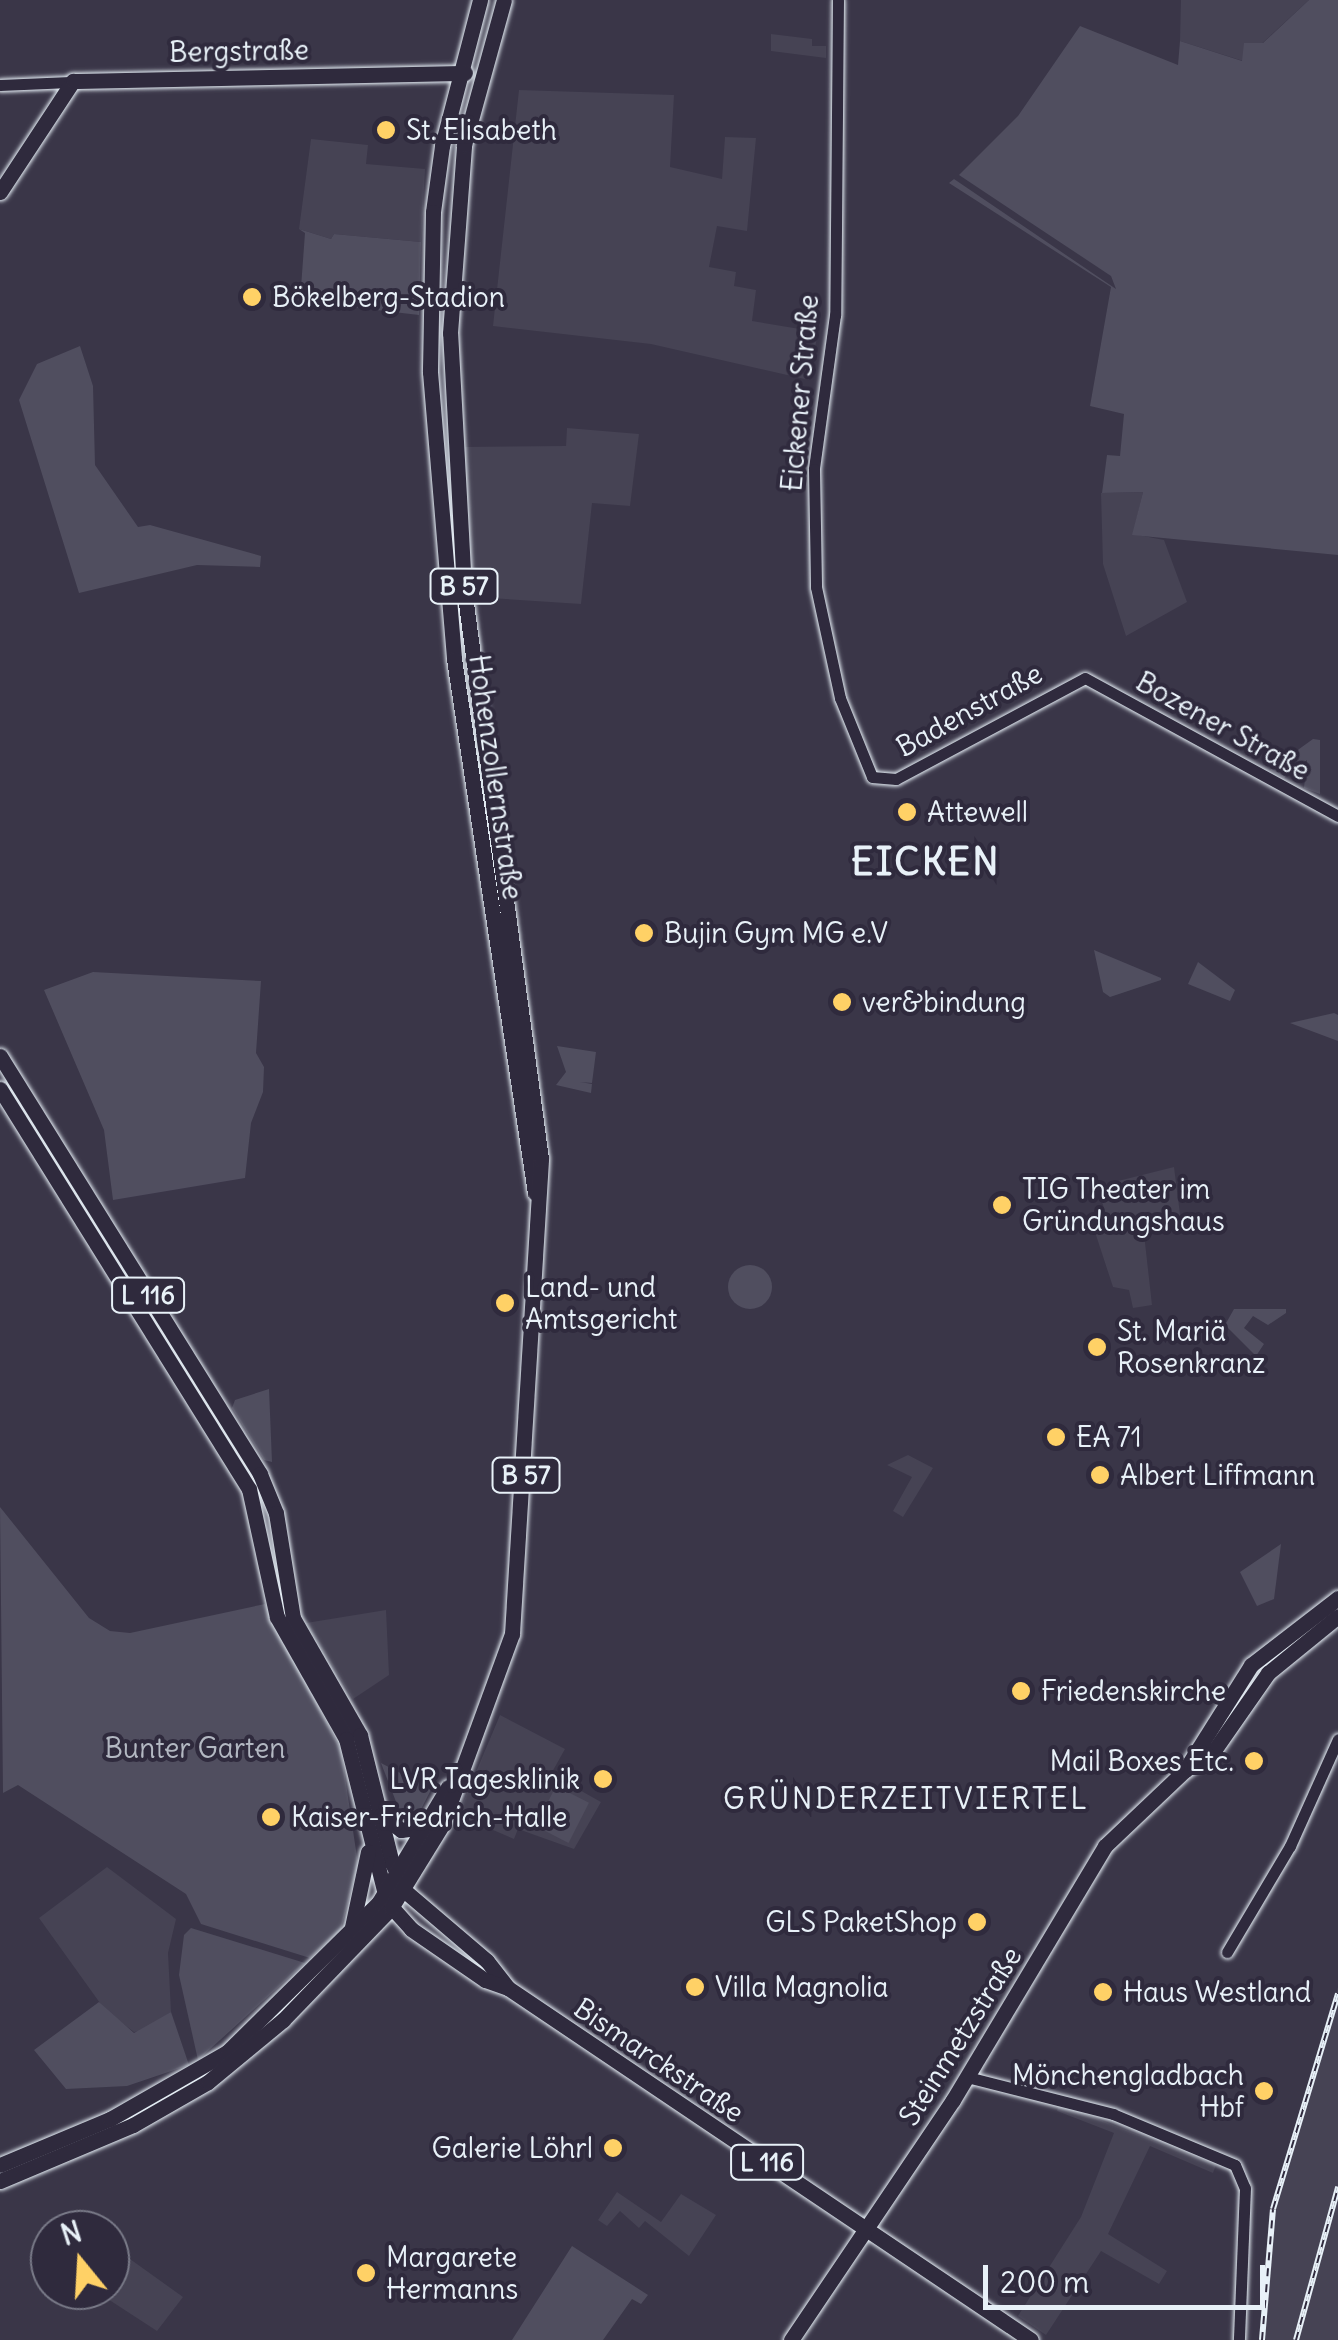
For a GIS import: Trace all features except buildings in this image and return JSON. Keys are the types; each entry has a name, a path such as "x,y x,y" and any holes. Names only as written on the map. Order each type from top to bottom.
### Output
{"main road":[{"name":"Hohenzollernstraße","path":"480,0 458,73 433,212 430,372 436,499 490,921 539,1203"},
{"name":"Hohenzollernstraße","path":"154,2105 208,2082 283,2020 388,1902 442,1825 512,1634 518,1591 539,1203 535,1096 455,499 455,227 479,74 504,0"},
{"name":"Bergstraße","path":"70,82 479,74"},
{"path":"0,192 70,82"},
{"name":"L 116","path":"0,1056 260,1474 281,1540 289,1606 360,1736 401,1884"},
{"name":"L 116","path":"0,1089 216,1428 258,1516 270,1593 290,1645 346,1739 388,1902"},
{"path":"258,1516 281,1540"},
{"path":"270,1593 289,1606"},
{"name":"Steinmetzstraße","path":"1185,1770 1240,1677 1338,1598"},
{"name":"Steinmetzstraße","path":"792,2340 967,2078 1096,1858 1185,1770 1214,1749 1268,1673 1338,1616"},
{"name":"Hohenzollernstraße","path":"401,1884 426,1827 475,1740"},
{"path":"382,1815 401,1830 426,1827"},
{"path":"351,1930 369,1838"},
{"name":"Bismarckstraße","path":"401,1884 488,1962 508,1988"},
{"name":"Hohenzollernstraße","path":"154,2105 263,2021 351,1930 388,1902"},
{"name":"Bismarckstraße","path":"388,1902 484,1980 508,1988 1031,2340"},
{"name":"B 57","path":"0,2165 154,2105"},
{"name":"B 57","path":"0,2180 58,2156 154,2105"},
{"path":"58,2156 72,2136"}],"street":[{"name":"Eickener Straße","path":"838,0 835,315 814,469 816,587 840,698 876,779"},
{"name":"Bergstraße","path":"0,85 70,82"},
{"name":"Badenstraße","path":"876,779 896,780 1085,678"},
{"name":"Bozener Straße","path":"1085,678 1338,816"},
{"path":"1227,1952 1290,1846 1338,1739"},
{"path":"967,2078 1113,2114 1235,2165 1244,2178 1239,2340"}],"shaded area":[{"path":"1181,0 1309,0 1243,61 1180,41"},
{"path":"771,34 812,39 812,46 826,46 826,58 771,51"},
{"path":"519,90 674,95 670,167 722,179 725,137 756,138 747,231 717,226 709,267 736,272 734,286 756,290 752,321 818,332 809,380 651,344 493,326"},
{"path":"311,139 368,145 366,164 425,169 421,242 334,234 331,239 299,229"},
{"path":"567,428 639,434 630,506 592,503 581,604 474,597 463,447 566,446"},
{"path":"1143,492 1133,534 1164,540 1187,602 1126,636 1103,564 1101,493"},
{"path":"1174,1167 1181,1222 1143,1225 1152,1305 1133,1308 1129,1290 1113,1287 1095,1232 1110,1226 1097,1187 1102,1185 1106,1197 1106,1184"},
{"path":"908,1455 933,1468 903,1517 893,1511 912,1477 887,1465"},
{"path":"386,1610 389,1675 353,1699 306,1623"},
{"path":"500,1715 565,1749 551,1774 601,1802 574,1849 518,1829 514,1839 458,1815"},
{"path":"107,1867 176,1919 168,1953 171,2012 148,2030 134,2032 105,2010 39,1918"},
{"path":"1338,1987 1338,2340 1259,2340 1270,2207"},
{"path":"1059,2104 1216,2165 1213,2173 1150,2146 1108,2234 1167,2271 1159,2284 1101,2251 1046,2335 1018,2316 1081,2217 1114,2133 1057,2111"},
{"path":"617,2192 661,2222 681,2194 716,2215 689,2256 645,2221 639,2228 620,2211 607,2226 598,2220"},
{"path":"130,2259 183,2297 157,2331 125,2310 130,2310"}],"green space":[{"path":"1309,0 1338,0 1338,555 1132,535 1143,492 1102,493 1107,455 1120,456 1124,414 1090,406 1111,287 949,183 954,179 1116,289 1111,276 959,175 1018,116 1080,26 1178,65 1180,41 1242,61 1244,43 1263,43"},
{"path":"299,229 331,239 334,234 421,242 419,315 300,301 305,233"},
{"path":"80,346 93,386 95,465 138,527 150,525 261,556 260,567 197,565 79,593 19,400 37,364"},
{"path":"1313,739 1320,740 1320,794 1304,788 1307,760 1284,778 1270,770"},
{"path":"1094,950 1161,980 1110,997 1103,992"},
{"path":"1198,962 1235,990 1230,1001 1188,984"},
{"path":"93,972 261,981 256,1053 264,1067 263,1092 251,1123 245,1178 113,1200 104,1130 44,990"},
{"path":"1334,1013 1338,1015 1338,1041 1290,1023"},
{"path":"557,1046 596,1052 592,1083 580,1082 592,1084 591,1093 556,1085 566,1072"},
{"path":"750,1265 766,1271 772,1287 766,1303 750,1309 734,1303 728,1287 734,1271"},
{"path":"1234,1309 1286,1309 1286,1313 1268,1325 1253,1316 1244,1328 1264,1344 1256,1356 1225,1325"},
{"path":"269,1389 272,1462 264,1460 232,1408 235,1400"},
{"name":"Bunter Garten","path":"0,1507 89,1618 110,1631 130,1633 265,1604 341,1750 358,1864 341,1929 310,1958 201,1924 186,1894 18,1785 3,1793"},
{"path":"1281,1544 1274,1599 1257,1606 1240,1572"},
{"path":"381,1763 404,1775 438,1776 416,1819 400,1812"},
{"path":"556,1786 589,1803 569,1843 536,1826"},
{"path":"191,1928 305,1963 198,2060 179,1975 184,1935"},
{"path":"99,2002 134,2033 171,2012 189,2065 127,2086 66,2089 34,2050"},
{"path":"572,2246 648,2295 641,2304 632,2299 603,2340 512,2340"}],"railway":[{"path":"1262,2340 1273,2209 1338,1994"},
{"path":"1296,2340 1338,2187"}],"place":[{"name":"St. Elisabeth","path":"386,130"},
{"name":"Bökelberg-Stadion","path":"252,297"},
{"name":"Attewell","path":"907,812"},
{"name":"Bujin Gym MG e.V","path":"644,933"},
{"name":"ver&bindung","path":"842,1002"},
{"name":"TIG Theater im Gründungshaus","path":"1002,1205"},
{"name":"Land- und Amtsgericht","path":"505,1303"},
{"name":"St. Mariä Rosenkranz","path":"1097,1347"},
{"name":"EA 71","path":"1056,1437"},
{"name":"Albert Liffmann","path":"1100,1475"},
{"name":"Friedenskirche","path":"1021,1691"},
{"name":"Mail Boxes Etc.","path":"1254,1761"},
{"name":"LVR Tagesklinik","path":"603,1779"},
{"name":"Kaiser-Friedrich-Halle","path":"271,1817"},
{"name":"GLS PaketShop","path":"977,1922"},
{"name":"Villa Magnolia","path":"695,1987"},
{"name":"Haus Westland","path":"1103,1992"},
{"name":"Mönchengladbach Hbf","path":"1264,2091"},
{"name":"Galerie Löhrl","path":"613,2148"},
{"name":"Margarete Hermanns","path":"366,2273"}],"district":[{"name":"EICKEN","path":"926,862"},
{"name":"GRÜNDERZEITVIERTEL","path":"906,1798"}]}
